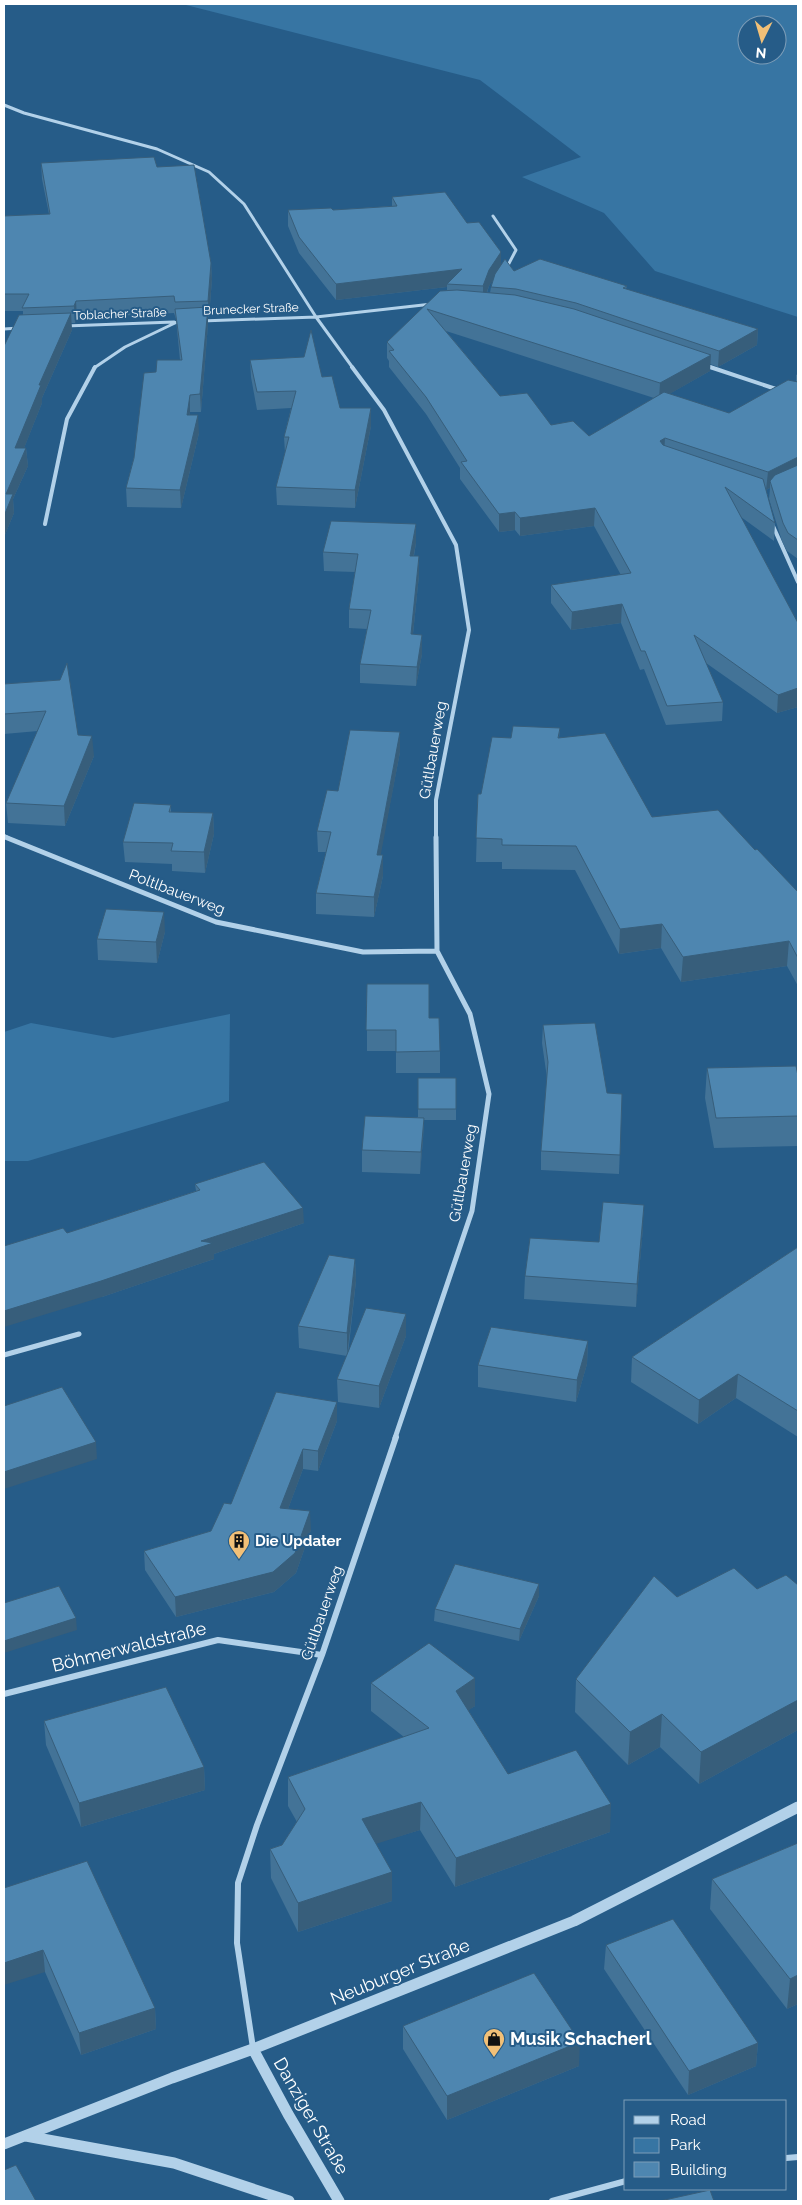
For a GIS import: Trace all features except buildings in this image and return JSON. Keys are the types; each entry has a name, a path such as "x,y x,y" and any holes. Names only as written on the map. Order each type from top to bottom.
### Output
{"street":[{"name":"Gütlbauerweg","path":"4,105 24,113 157,149 209,172 244,204 316,317 384,410 456,544 469,630 436,800 437,951 470,1014 489,1094 472,1211 322,1654 238,1883 237,1943 253,2049"},
{"path":"493,216 516,250 502,275"},
{"name":"Brunecker Straße","path":"197,322 316,317 434,304"},
{"name":"Brunecker Straße","path":"45,524 67,419 95,367 125,347 177,322 187,322"},
{"name":"Toblacher Straße","path":"62,327 177,322"},
{"path":"4,329 23,328"},
{"path":"696,363 781,391"},
{"path":"770,520 798,582"},
{"name":"Poltlbauerweg","path":"4,836 216,922 363,952 437,951"},
{"path":"4,1356 80,1334"},
{"name":"Böhmerwaldstraße","path":"4,1694 218,1640 322,1654"},
{"name":"Neuburger Straße","path":"4,2144 172,2078 253,2049 574,1921 798,1807"},
{"name":"Danziger Straße","path":"253,2049 288,2114 339,2201"},
{"path":"26,2136 174,2163 289,2201"},
{"path":"552,2201 624,2182"}],"green space":[{"path":"182,4 798,4 798,317 655,271 604,213 522,177 581,157 480,80"},
{"path":"230,1014 229,1101 28,1161 4,1161 4,1032 31,1023 113,1038"}],"place":[{"name":"Die Updater","path":"239,1560"},
{"name":"Musik Schacherl","path":"494,2058"}]}
